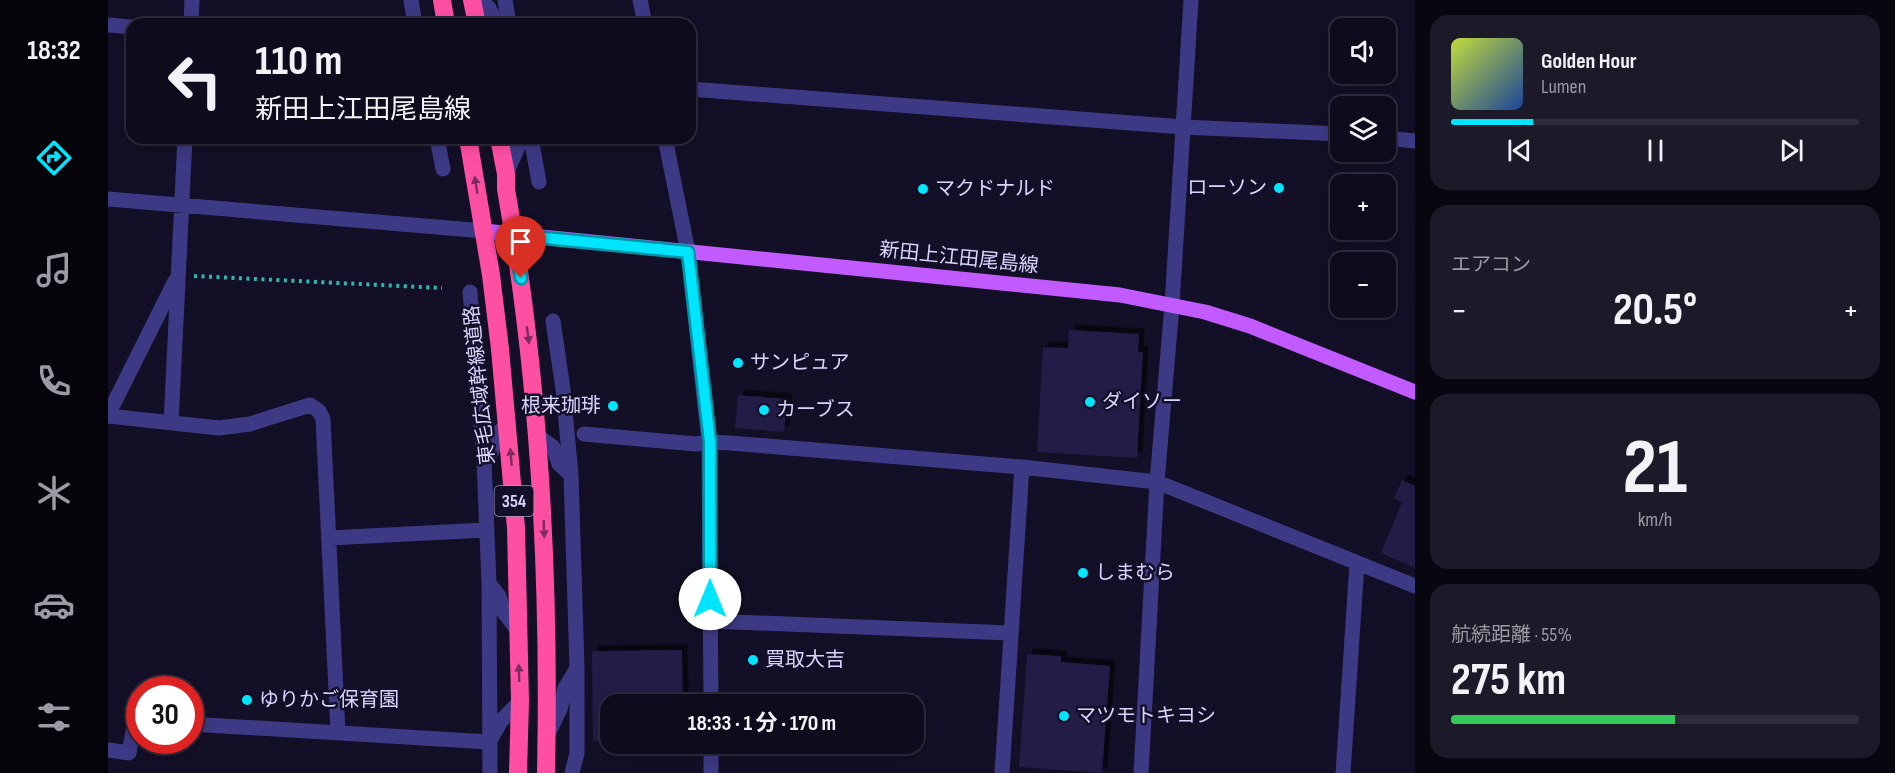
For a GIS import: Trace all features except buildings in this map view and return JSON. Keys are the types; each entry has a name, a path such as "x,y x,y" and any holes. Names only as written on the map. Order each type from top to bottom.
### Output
{"highway":[{"path":"442,0 445,18"},
{"path":"472,0 476,18"},
{"name":"東毛広域幹線道路","path":"469,144 484,231 508,424 516,528 520,701 518,773"},
{"name":"354","path":"500,144 530,345 538,436 547,620 546,773"}],"main road":[{"name":"新田上江田尾島線","path":"484,231 1120,295 1205,312 1250,326 1415,392"}],"street":[{"path":"191,18 192,0"},
{"path":"481,0 489,8 494,18"},
{"path":"505,0 508,18"},
{"path":"640,0 644,18"},
{"path":"1141,773 1157,482 1172,305 1191,0"},
{"path":"412,1 414,18"},
{"path":"108,25 126,26"},
{"path":"696,89 1183,127 1330,134"},
{"path":"1396,139 1415,141"},
{"path":"171,423 185,144"},
{"path":"438,144 443,169"},
{"path":"506,174 519,144"},
{"path":"532,144 539,182"},
{"path":"666,144 688,252 710,442 711,694"},
{"path":"108,199 484,231"},
{"path":"178,275 108,416 226,428 250,424 310,405 319,411 322,419 338,733"},
{"path":"470,292 484,460 489,583 490,773"},
{"path":"553,321 563,388 571,475 577,668 577,753 572,773"},
{"path":"484,460 492,451 495,435 508,424"},
{"path":"584,434 1022,467 1157,482 1415,586"},
{"path":"538,436 553,447 559,464 571,475"},
{"path":"1002,773 1022,467"},
{"path":"329,538 486,530"},
{"path":"1343,773 1357,562"},
{"path":"489,583 499,596 503,610 518,631"},
{"path":"710,621 1010,633"},
{"path":"547,736 560,709 565,688 577,668"},
{"path":"489,742 501,721 520,701"},
{"path":"204,725 489,742"},
{"path":"108,750 126,753"},
{"path":"711,754 711,773"}],"path":[{"path":"178,275 442,288"}],"place":[{"name":"ローソン","path":"1279,188"},
{"name":"マクドナルド","path":"923,189"},
{"name":"サンピュア","path":"738,363"},
{"name":"ダイソー","path":"1090,402"},
{"name":"根来珈琲","path":"613,406"},
{"name":"カーブス","path":"764,410"},
{"name":"しまむら","path":"1083,573"},
{"name":"買取大吉","path":"753,660"},
{"name":"ゆりかご保育園","path":"247,700"},
{"name":"マツモトキヨシ","path":"1064,716"}],"route":[{"path":"521,278 514,235 688,252 710,442 710,599"}]}
